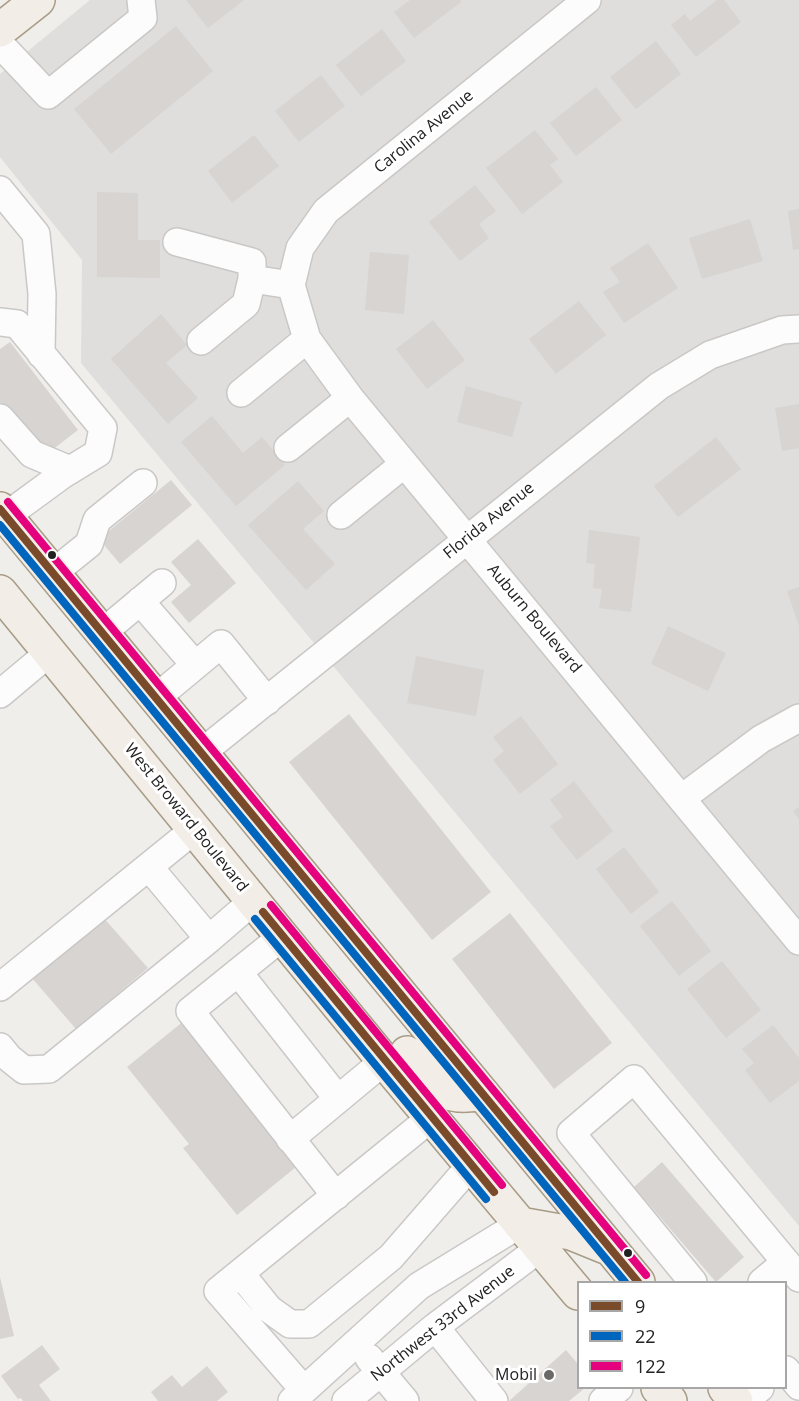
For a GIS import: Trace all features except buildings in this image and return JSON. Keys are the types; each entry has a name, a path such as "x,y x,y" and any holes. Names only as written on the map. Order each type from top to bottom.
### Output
{"main road":[{"path":"0,30 38,0"},
{"path":"3,513 637,1281"},
{"name":"West Broward Boulevard","path":"0,592 384,1061 577,1291"},
{"path":"268,917 292,920 312,938 433,1084 447,1093 459,1096 483,1094"},
{"path":"530,1236 571,1233 610,1248"},
{"path":"659,1389 670,1401"},
{"path":"726,1389 736,1401"}],"street":[{"path":"0,44 48,95 143,18 141,0"},
{"name":"Carolina Avenue","path":"291,285 300,248 326,211 587,0"},
{"path":"0,190 36,234 42,294 41,354"},
{"path":"177,242 252,262 252,279 246,304 201,340"},
{"path":"252,279 291,285"},
{"name":"Auburn Boulevard","path":"291,285 307,339 350,398 799,941"},
{"path":"0,322 17,324 103,428 98,453 3,513"},
{"name":"Florida Avenue","path":"201,753 659,386 710,356 782,330 799,328"},
{"path":"241,393 307,339"},
{"path":"288,448 350,398"},
{"path":"0,418 32,454 70,470"},
{"path":"341,516 404,464"},
{"path":"53,573 89,544 96,520 143,483"},
{"path":"102,633 162,583"},
{"path":"140,601 195,665"},
{"path":"156,698 221,644 267,701"},
{"path":"0,694 50,652"},
{"path":"682,798 760,739 799,718"},
{"path":"0,987 195,829"},
{"path":"149,867 209,939"},
{"path":"0,1047 24,1070 49,1069 209,939 268,917"},
{"path":"268,917 238,972 190,1011 336,1196"},
{"path":"238,972 338,1099"},
{"path":"290,1139 384,1061"},
{"path":"692,1281 571,1133 634,1079 793,1270 765,1281"},
{"path":"432,1117 218,1291 298,1396 419,1286 530,1236"},
{"path":"240,1273 269,1309 290,1324 309,1323 391,1257 471,1165"},
{"name":"Northwest 33rd Avenue","path":"346,1401 435,1327 530,1236"},
{"path":"391,1257 419,1286"},
{"path":"435,1327 494,1401"},
{"path":"357,1343 405,1401"},
{"path":"787,1367 799,1355"},
{"path":"787,1369 799,1386"},
{"path":"603,1401 619,1389"},
{"path":"744,1401 759,1389"}],"shaded area":[{"path":"90,0 799,0 799,1226 81,363 82,260 0,157 0,74"}],"transit line":[{"name":"122","path":"8,502 646,1275"},
{"name":"9","path":"0,509 637,1281"},
{"name":"22","path":"0,525 624,1281"},
{"name":"122","path":"271,905 502,1185"},
{"name":"9","path":"263,912 494,1192"},
{"name":"22","path":"255,919 486,1199"}],"place":[{"name":"Mobil","path":"549,1375"}]}
